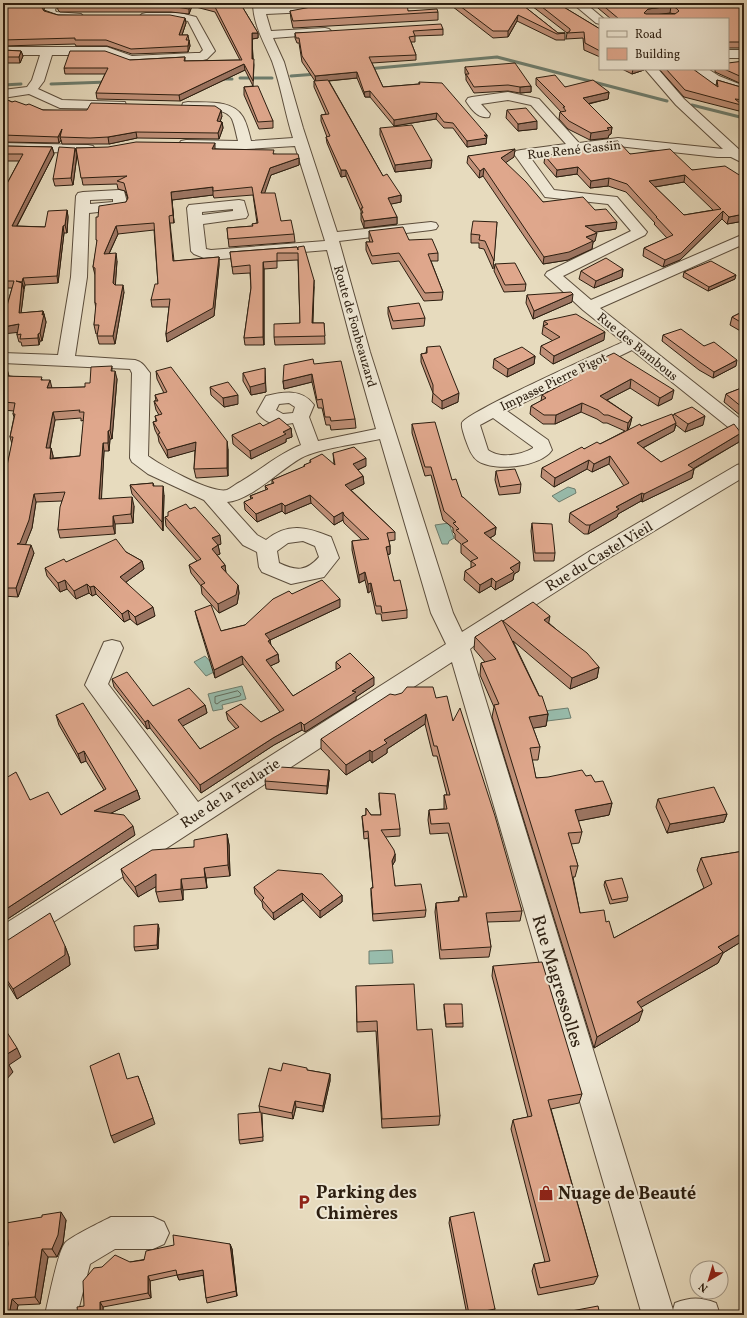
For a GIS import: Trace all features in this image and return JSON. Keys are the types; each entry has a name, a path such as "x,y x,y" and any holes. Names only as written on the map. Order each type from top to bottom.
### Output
{"street":[{"path":"52,3 49,10 52,15 85,16"},
{"path":"578,3 599,20"},
{"path":"259,7 339,7"},
{"name":"Route de Fonbeauzard","path":"259,7 267,36 278,62 302,148 332,241 387,432 442,613 458,647"},
{"path":"3,52 107,51 131,60 141,60 195,58 202,56 209,51 192,19 171,16 132,16"},
{"path":"267,36 337,32"},
{"path":"31,90 38,81 47,51"},
{"path":"729,54 744,54"},
{"path":"652,70 680,102 739,157"},
{"path":"702,70 719,81 744,90"},
{"path":"3,94 31,90 60,104 131,105"},
{"path":"484,114 472,102 508,96 535,102 576,147"},
{"path":"178,106 217,107 231,112 236,117 246,145"},
{"name":"Rue René Cassin","path":"589,307 553,275 640,232 612,200 550,194 521,154 618,142 717,153 739,157"},
{"path":"172,144 246,145 272,148 298,154 302,148"},
{"path":"3,147 103,149"},
{"path":"66,360 79,277 82,209"},
{"path":"196,220 199,251 209,255 332,241 431,226"},
{"name":"Rue des Bambous","path":"744,238 589,307 744,431"},
{"name":"Impasse Pierre Pigot","path":"494,410 634,343"},
{"path":"3,358 66,360 135,365 141,373 139,458 155,470 211,496 250,540 267,549"},
{"path":"300,417 311,448"},
{"path":"211,496 230,496 253,483 295,454 311,448 387,432"},
{"name":"Rue du Castel Vieil","path":"458,647 474,633 597,556 744,470"},
{"name":"Rue de la Teularie","path":"3,940 458,647"},
{"name":"Rue Magressolles","path":"458,647 658,1315"},
{"path":"112,648 96,685 194,816"},
{"path":"61,1315 76,1254 111,1233 153,1233"},
{"path":"687,1315 704,1315"}],"water":[{"path":"568,487 575,489 576,493 559,502 552,496"},
{"path":"449,523 454,538 449,541 448,544 442,544 435,525"},
{"path":"205,656 218,670 206,676 194,662"},
{"path":"242,686 246,699 222,705 223,709 213,711 208,694"},
{"path":"568,708 571,718 547,721 544,711"},
{"path":"392,950 393,963 369,964 369,951"}],"building":[{"path":"3,3 43,3 42,8 44,11 58,15 170,15 185,18 179,35 188,35 186,40 189,40 188,46 131,49 106,40 75,40 75,38 3,40"},
{"path":"57,3 191,3 189,9 170,6 59,6"},
{"path":"202,3 240,3 258,33 252,33 252,59 254,59 253,81 244,64 179,95 96,93 108,68 64,68 70,51 105,51 130,60 185,57 184,61 242,60 215,7"},
{"path":"367,3 407,3 408,11 437,9 438,12 293,21 290,11 316,6"},
{"path":"456,3 484,3 490,5 487,3 520,3 558,33 565,33 557,34 518,15 508,31 493,31"},
{"path":"537,3 557,3 599,28 599,50 585,43 584,32 567,33 570,29"},
{"path":"600,3 744,3 744,42 729,42 729,18 618,18","holes":["671,6 679,11 675,14 644,13 648,9"]},
{"path":"441,24 443,29 413,31 415,36 409,37 416,55 369,57 383,87 420,84 419,82 442,83 487,135 484,135 487,138 467,141 453,123 444,122 437,113 394,120 370,91 364,92 357,72 315,76 302,56 299,38 296,38 295,33"},
{"path":"3,50 21,51 19,57 3,57"},
{"path":"744,61 744,78 726,70 729,70 729,63"},
{"path":"515,63 531,86 520,87 508,85 474,87 466,74 469,74 465,67"},
{"path":"667,70 694,70 718,87 717,80 744,88 744,100 735,99 741,105 685,90"},
{"path":"555,75 565,87 593,80 609,92 583,98 612,127 607,128 609,130 591,133 569,121 560,112 566,111 563,107 565,107 536,78"},
{"path":"328,80 383,176 387,174 401,195 388,198 397,217 364,221 361,213 363,213 361,208 363,208 346,170 341,170 326,137 330,136 321,115 329,114 314,81"},
{"path":"258,86 273,121 258,122 244,87"},
{"path":"3,98 12,102 15,101 26,105 29,104 43,110 87,110 91,103 215,106 221,110 217,121 222,122 218,133 136,132 108,137 90,138 60,137 62,129 58,137 3,135"},
{"path":"526,108 537,121 518,124 507,110"},
{"path":"412,125 432,160 395,165 380,128"},
{"path":"618,141 630,154 670,149 692,170 725,166 744,178 744,214 729,217 723,211 681,253 665,260 644,248 673,235 627,184 609,178 591,181 578,167 557,170 545,156 614,145 607,142","holes":["685,175 721,209 684,215 649,181"]},
{"path":"136,142 215,143 212,149 274,150 273,154 298,154 299,158 270,168 261,193 275,193 281,221 291,220 294,234 228,239 227,228 253,226 252,224 258,223 252,187 213,191 213,187 171,192 173,215 169,216 173,261 219,257 213,308 166,334 170,299 151,300 155,284 158,284 154,223 116,226 104,254 116,253 113,283 115,285 123,285 113,336 97,336 99,325 94,325 96,303 95,268 93,267 97,240 96,217 98,217 99,206 126,202 128,198 124,183 117,181 127,176 81,178 76,148 108,147"},
{"path":"3,146 52,147 12,226 45,227 48,211 67,210 65,225 63,226 57,276 23,278 22,282 16,281 22,283 19,313 43,311 42,315 44,314 38,338 20,339 21,334 17,335 19,324 3,327 3,313 5,313 14,281 3,281 3,191 23,154 3,154"},
{"path":"59,147 75,148 71,178 53,179"},
{"path":"515,149 501,158 526,182 543,202 583,197 595,210 606,209 617,222 585,226 597,233 586,237 593,241 569,252 544,257 484,168 480,171 468,156"},
{"path":"473,221 497,222 494,261 485,241 479,240 480,235 471,234"},
{"path":"403,227 409,240 432,239 438,253 428,254 443,292 425,293 399,253 372,256 366,242 373,242 369,231"},
{"path":"304,246 314,280 312,323 324,323 325,336 274,337 274,324 300,323 298,253 277,253 277,261 263,262 263,337 244,338 251,288 250,265 232,267 230,252 297,247 298,250 298,247"},
{"path":"606,258 623,269 596,281 581,271"},
{"path":"711,261 736,275 709,287 684,272"},
{"path":"515,263 526,284 505,285 495,264"},
{"path":"571,292 573,294 534,311 527,295"},
{"path":"419,303 425,318 393,321 388,307"},
{"path":"744,311 744,324 732,317"},
{"path":"576,314 605,332 554,356 541,346 560,337 543,326 548,324 544,321"},
{"path":"681,329 704,346 714,342 737,360 714,372 663,335"},
{"path":"440,346 459,393 442,401 433,393 433,385 421,354 427,353 427,347"},
{"path":"522,347 535,356 508,369 494,359"},
{"path":"614,353 674,390 660,398 631,379 600,396 632,417 628,423 608,415 604,415 598,410 582,403 556,415 544,415 531,406 546,398 542,395 573,379 571,377 603,362 606,363 601,359"},
{"path":"313,359 314,364 341,361 355,419 331,421 330,417 325,417 322,399 317,400 312,374 283,381 284,365"},
{"path":"112,366 111,371 115,371 108,443 103,443 99,499 132,497 131,514 113,516 113,526 58,530 60,507 65,492 34,494 29,520 20,543 17,544 31,545 16,588 3,588 3,558 7,548 3,549 3,505 5,500 3,500 3,485 13,437 10,437 15,414 13,414 15,403 3,402 3,369 7,369 4,376 42,377 41,380 50,380 47,388 85,387 85,383 90,383 91,367","holes":["80,410 79,412 84,412 80,456 50,459 51,448 46,448 53,412"]},
{"path":"171,367 227,441 227,468 194,469 196,442 167,450 158,434 160,433 153,422 157,421 155,416 162,414 154,401 158,401 155,395 167,392 156,371"},
{"path":"265,368 265,383 250,387 243,373"},
{"path":"228,382 238,395 223,398 210,387"},
{"path":"744,387 744,407 743,408 726,394"},
{"path":"692,407 705,416 688,424 674,414"},
{"path":"672,414 676,423 637,443 661,462 734,424 741,433 688,465 694,469 616,507 619,509 590,525 586,525 570,513 629,483 610,456 594,464 589,460 555,478 542,468 582,447 584,449 597,442 600,444 640,424 641,426"},
{"path":"279,418 291,428 283,432 286,434 250,451 232,435 260,423 263,426"},
{"path":"435,422 452,480 456,479 462,497 496,527 484,533 520,562 510,568 514,572 496,582 492,578 480,585 465,571 476,565 471,561 478,558 462,544 468,541 456,530 459,529 453,523 456,522 444,511 431,467 425,467 412,424"},
{"path":"354,447 366,458 353,464 363,476 345,485 395,532 387,533 390,546 386,547 394,581 400,580 407,610 382,613 381,606 376,606 371,583 368,584 365,572 359,575 352,541 369,539 344,515 343,512 334,517 310,495 285,506 282,503 256,514 244,502 253,498 250,496 268,489 265,486 274,483 272,480 305,466 304,465 311,462 310,460 322,454 335,465 333,453"},
{"path":"515,469 521,484 500,487 496,471"},
{"path":"153,483 153,486 163,486 162,522 130,485"},
{"path":"186,504 190,509 195,507 220,535 212,538 218,545 212,549 225,565 221,567 238,585 236,595 218,604 201,585 205,583 189,565 201,559 165,517 168,516 168,512"},
{"path":"532,523 552,524 555,553 535,553"},
{"path":"116,539 126,552 142,561 120,577 153,607 135,617 128,610 122,614 94,586 90,587 87,584 74,591 65,580 58,583 45,568 64,559 66,562"},
{"path":"322,580 340,599 265,634 270,640 268,641 278,654 266,660 293,696 341,667 336,662 350,653 374,677 352,691 356,692 304,725 301,722 273,738 200,785 148,720 145,722 112,679 127,672 153,706 189,688 205,705 178,720 200,749 239,727 226,712 241,704 261,722 284,710 242,656 214,670 195,611 211,605 221,631 245,625 273,599 289,591 292,594"},
{"path":"533,602 550,616 544,620 587,653 599,667 572,678 503,621"},
{"path":"502,620 539,696 542,696 548,714 529,717 540,747 530,748 536,778 582,770 586,776 591,775 595,782 603,781 612,803 575,810 582,832 568,833 578,866 570,866 580,913 604,910 606,922 609,921 614,938 712,884 701,858 744,851 744,932 718,947 723,952 637,1002 643,1010 597,1037 494,705 499,704 481,663 496,659 475,637"},
{"path":"407,687 433,687 436,698 447,696 453,721 460,708 495,816 522,911 486,913 491,947 441,950 436,903 459,901 459,897 467,897 449,823 431,824 429,810 447,809 444,795 450,795 437,746 434,746 426,714 384,740 387,743 372,752 370,750 346,765 321,739 390,694 395,695 402,693"},
{"path":"83,703 137,790 94,811 124,815 133,826 3,911 3,775 6,778 16,772 30,800 48,792 61,815 106,789 84,751 78,754 56,715"},
{"path":"280,767 329,770 327,786 265,781 266,776"},
{"path":"714,787 727,814 670,824 658,799"},
{"path":"379,793 395,794 400,829 381,830 395,854 392,861 395,886 421,884 426,910 373,914 371,888 373,888 368,831 364,832 362,816 366,815 366,808 371,815 381,815"},
{"path":"227,834 228,865 204,868 205,877 181,879 181,889 156,892 156,874 135,887 121,869 152,850 194,847 194,840"},
{"path":"278,870 322,874 342,895 320,911 302,893 273,913 262,900 264,898 254,887"},
{"path":"622,878 628,897 612,900 605,881"},
{"path":"50,913 65,946 65,955 13,989 3,974 3,942"},
{"path":"158,924 157,945 134,947 134,926"},
{"path":"542,962 582,1094 548,1100 598,1276 540,1288 534,1264 550,1261 513,1120 532,1116 493,966"},
{"path":"414,984 417,1030 432,1029 440,1116 382,1119 377,1021 357,1022 356,986"},
{"path":"444,1004 462,1004 463,1023 446,1024"},
{"path":"3,1026 17,1048 4,1056 8,1063 3,1069"},
{"path":"119,1053 127,1079 138,1076 153,1118 111,1136 90,1066"},
{"path":"283,1063 307,1068 307,1070 330,1074 323,1106 295,1101 292,1113 259,1106 269,1068 281,1071"},
{"path":"261,1112 263,1137 239,1140 238,1114"},
{"path":"61,1212 58,1235 52,1249 42,1249 35,1297 12,1299 9,1315 3,1315 3,1276 8,1244 6,1223"},
{"path":"474,1212 495,1309 469,1314 450,1217"},
{"path":"173,1235 230,1244 236,1291 206,1298 203,1270 177,1275 176,1270 148,1276 148,1293 100,1302 100,1315 78,1315 77,1307 84,1306 83,1281 94,1268 102,1267 115,1255 130,1262 144,1260 146,1251 174,1245"},
{"path":"598,1306 600,1315 550,1315"}],"waterway":[{"path":"367,69 497,57 667,101"},
{"path":"291,76 317,74"},
{"path":"240,78 272,78"},
{"path":"219,79 232,79"},
{"path":"51,84 108,82"},
{"path":"3,85 21,84"},
{"path":"692,105 744,118"}],"place":[{"name":"Nuage de Beauté","path":"546,1193"},
{"name":"Parking des Chimères","path":"304,1202"}]}
